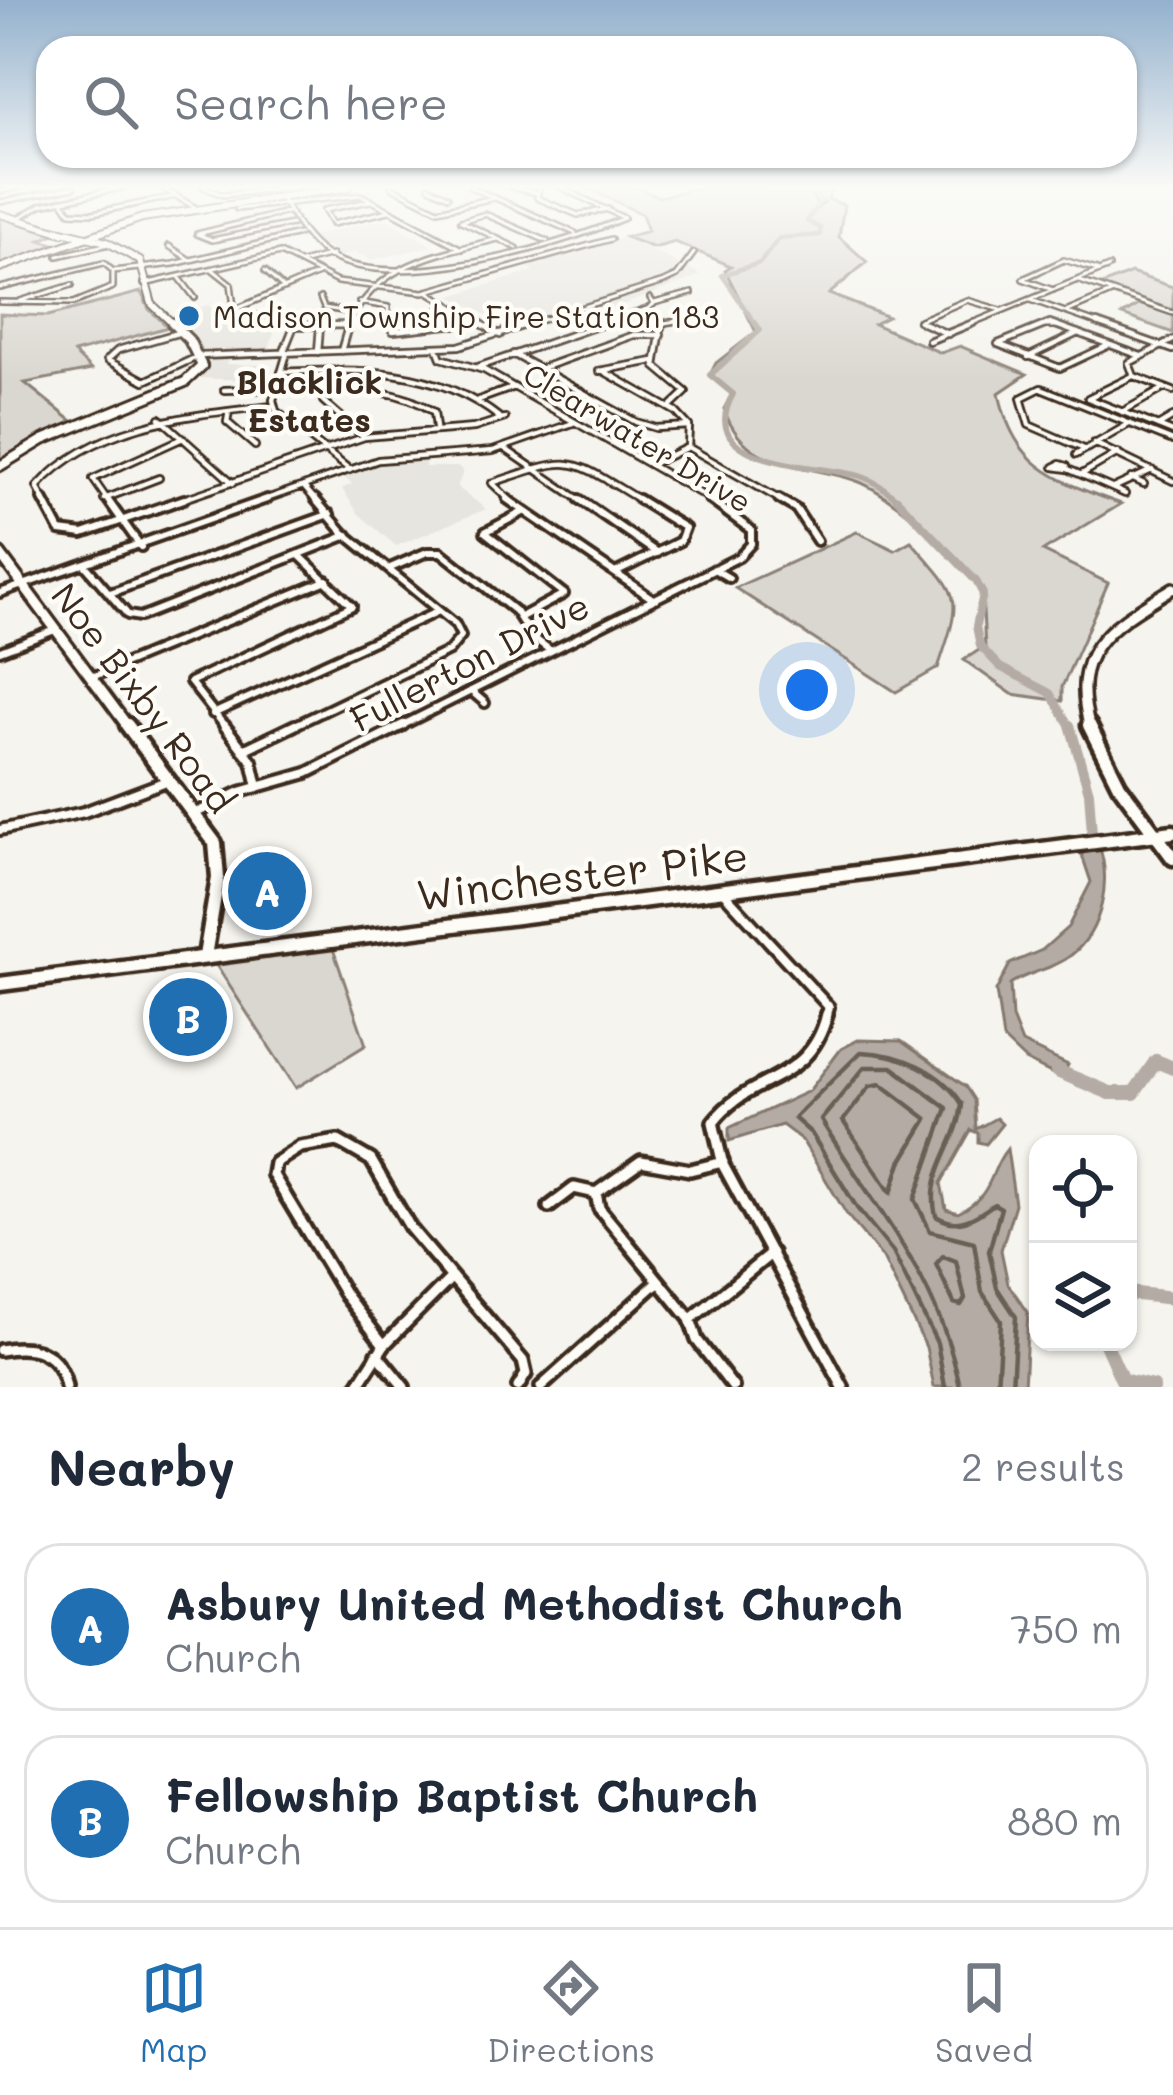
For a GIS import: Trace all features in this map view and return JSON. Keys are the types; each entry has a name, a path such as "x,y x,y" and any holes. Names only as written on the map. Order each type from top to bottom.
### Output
{"main road":[{"path":"0,268 45,252"}],"street":[{"path":"58,256 76,252"},
{"path":"0,466 43,440 185,382 201,368 199,356 181,332 154,307 142,268 119,252"},
{"path":"178,252 190,260"},
{"path":"113,271 225,252"},
{"path":"144,284 280,252 319,274 373,288 428,292 567,252"},
{"path":"330,252 387,275 425,274 509,252"},
{"path":"341,351 350,312 387,275 401,263 450,252"},
{"path":"181,332 107,355 108,362 124,378 138,382 161,377 178,361 199,356 437,348 500,335 664,282 677,275 694,253"},
{"path":"301,263 334,254"},
{"path":"487,258 508,269"},
{"path":"1054,290 1023,278 1064,260 1100,271"},
{"path":"0,288 105,262 113,271"},
{"path":"929,341 1109,267"},
{"path":"212,269 231,284 236,309 248,316 272,315"},
{"path":"0,302 52,306 108,292 113,271"},
{"path":"266,272 281,287"},
{"path":"236,309 272,298 281,287 319,274"},
{"path":"179,277 195,298"},
{"path":"1077,280 1173,313"},
{"path":"17,303 72,285"},
{"path":"428,292 500,335"},
{"path":"478,367 635,313 652,300 692,293"},
{"path":"1066,312 1111,293"},
{"path":"320,298 324,308 350,312"},
{"path":"950,334 918,321 969,299 1005,311"},
{"path":"1031,300 1173,350"},
{"path":"359,302 388,307 388,331 441,330 474,321"},
{"path":"431,312 449,307"},
{"path":"635,313 658,324 689,319"},
{"path":"1109,345 1060,368 998,344 1049,323 1141,356"},
{"path":"654,361 661,335 658,324"},
{"path":"273,406 294,326 346,325"},
{"path":"318,352 321,326"},
{"path":"1028,357 1078,333"},
{"path":"539,369 631,336 661,335"},
{"path":"1169,390 1134,376 1128,364 1173,340"},
{"name":"Clearwater Drive","path":"437,348 443,359 478,367 652,464 737,515 753,536"},
{"path":"513,354 636,422 656,428 689,426"},
{"path":"668,407 683,400 686,392 654,361 628,362 602,372 668,407 689,426"},
{"path":"326,370 325,404 364,437"},
{"path":"281,372 392,370 451,386 502,418 474,428 364,437 324,451 233,483 120,523 71,535 58,529 38,496 42,477 64,461 160,418 273,406 324,451 350,470"},
{"path":"1134,376 1088,398 1173,432"},
{"path":"224,390 276,388"},
{"path":"476,401 514,388"},
{"path":"1084,449 1029,425 1021,398 1041,388 1173,441"},
{"path":"322,391 368,390 402,397 432,410 436,428"},
{"path":"1122,412 1169,390"},
{"path":"388,406 402,397"},
{"path":"229,411 227,422 255,446"},
{"path":"1158,426 1173,417"},
{"path":"160,418 233,483"},
{"path":"0,593 350,470 400,456 504,448 573,423"},
{"path":"1076,455 1129,424"},
{"path":"688,447 689,426"},
{"path":"141,547 91,479 183,438"},
{"path":"1094,443 1170,479"},
{"path":"652,464 688,447"},
{"path":"688,447 796,509 818,541"},
{"path":"504,448 657,553"},
{"path":"1082,475 1118,453"},
{"path":"614,573 684,538 686,530 572,460 490,485 525,511 614,573 653,599"},
{"path":"1068,469 1125,494"},
{"path":"1113,488 1152,470"},
{"path":"104,500 159,478"},
{"path":"1131,478 1144,484"},
{"path":"243,750 449,651 461,637 439,611 348,535 304,487"},
{"path":"521,617 567,593 483,529 525,511"},
{"path":"110,593 330,514"},
{"path":"86,565 134,619 348,535"},
{"name":"Fullerton Drive","path":"196,813 307,773 743,554 753,536"},
{"path":"388,568 435,550 521,617 529,633 550,651"},
{"name":"Noe Bixby Road","path":"0,554 196,813 219,858 205,956"},
{"path":"259,788 243,750 188,683 354,606 299,555"},
{"path":"714,569 729,578"},
{"path":"92,677 327,580"},
{"path":"1173,588 1100,640 1081,681 1084,710 1103,756 1173,858"},
{"path":"213,714 439,611"},
{"path":"0,651 55,630"},
{"path":"471,691 485,703"},
{"path":"0,830 85,812 170,780"},
{"name":"Winchester Pike","path":"0,984 716,890 736,893 1069,841 1173,832"},
{"path":"736,893 825,997 830,1011 803,1064 715,1116 722,1162 843,1387"},
{"path":"404,1387 273,1175 279,1158 312,1143 338,1141 364,1154 411,1229 523,1361 526,1375 518,1387"},
{"path":"549,1207 574,1188 596,1193 641,1161 690,1170 722,1162"},
{"path":"596,1193 599,1208 690,1319 697,1340 733,1387"},
{"path":"690,1319 772,1253"},
{"path":"357,1387 380,1350 452,1276"},
{"path":"541,1387 659,1281"},
{"path":"0,1350 42,1349 57,1360 66,1387"}],"shaded area":[{"path":"0,252 39,252 0,266"},
{"path":"334,252 407,252 370,260 355,252 341,256"},
{"path":"572,252 655,252 701,275 613,309 604,305 519,332 451,296 534,271 524,265"},
{"path":"698,252 855,252 867,262 829,294 888,317 874,324 941,353 960,346 1027,374 999,393 1015,439 1027,455 1058,478 1121,504 1043,551 1108,583 1062,687 1062,701 1012,694 964,660 985,646 979,587 920,523 868,486 760,454 733,429 724,409 732,394 710,375 716,363 756,332 725,270 731,266"},
{"path":"1131,273 1173,287 1173,333 1122,315 1142,303 1097,287"},
{"path":"141,292 149,309 168,327 74,353 91,370 25,383 77,425 0,460 0,314 48,316"},
{"path":"208,305 236,328 276,326 268,352 232,353 226,364 263,365 252,380 194,378 204,358 166,317"},
{"path":"425,456 425,467 459,467 463,472 457,487 486,509 396,546 359,514 342,489 352,484 341,475 387,460"},
{"path":"857,532 895,550 911,541 949,587 953,599 938,668 896,692 735,588"},
{"path":"331,943 366,1045 296,1088 212,959"}],"water":[{"path":"1098,843 1104,888 1090,933 1064,960 1010,984 1012,1018 1022,1043 1068,1065 1061,1078 1025,1060 1003,1039 996,991 1010,964 1042,950 1068,927 1091,882 1079,846"},
{"path":"858,1040 901,1041 965,1086 974,1100 976,1129 996,1118 1002,1124 986,1144 978,1142 978,1133 971,1130 941,1183 946,1209 958,1213 979,1198 1007,1149 1015,1204 1001,1250 1008,1284 1028,1312 1024,1387 934,1387 926,1347 883,1258 847,1215 802,1140 782,1125 729,1141 729,1128 809,1091 841,1049"}],"waterway":[{"path":"757,326 722,275 760,263 769,252"},
{"path":"755,323 760,330 710,375 733,394 725,418 730,436 767,458 866,478 901,502"},
{"path":"897,499 976,581 983,594 976,626 980,646 1000,667 1050,693 1071,728"},
{"path":"1071,728 1089,792 1093,847"},
{"path":"1057,1071 1110,1093 1134,1093 1156,1061 1173,1068"},
{"path":"1137,1294 1173,1298"},
{"path":"1109,1351 1122,1380 1153,1387"}],"place":[{"name":"Madison Township Fire Station 183","path":"189,316"},
{"name":"Asbury United Methodist Church","path":"267,891"},
{"name":"Fellowship Baptist Church","path":"188,1017"}],"district":[{"name":"Blacklick Estates","path":"309,399"}]}
